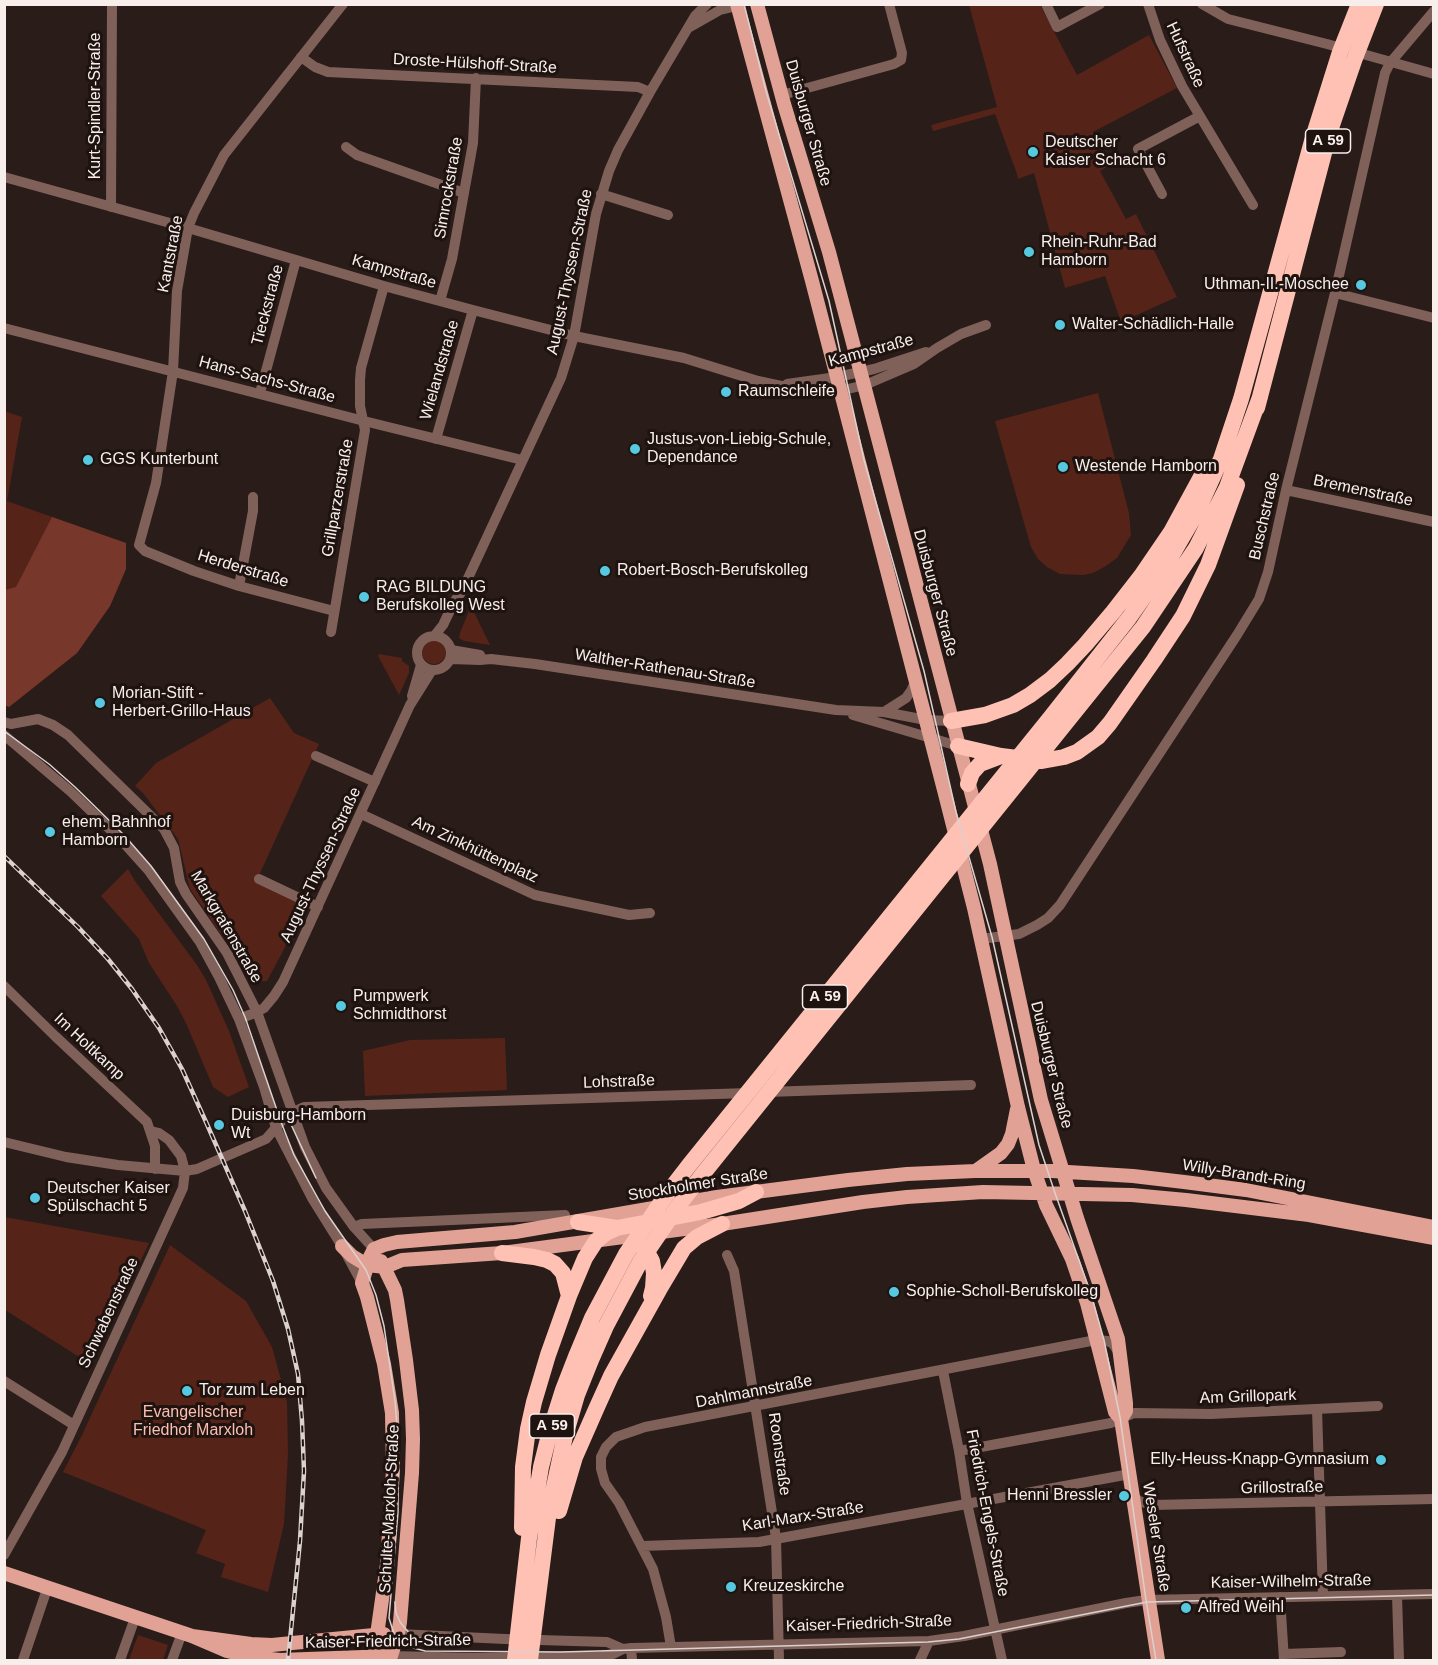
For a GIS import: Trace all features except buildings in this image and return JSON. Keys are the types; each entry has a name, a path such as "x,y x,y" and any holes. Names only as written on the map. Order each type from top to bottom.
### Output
{"highway":[{"name":"A 59","path":"506,1659 529,1605 532,1580 565,1436 617,1286 657,1236 684,1197 1056,724 1166,567 1197,512 1221,459 1241,399 1312,141 1340,52 1359,4"},
{"name":"A 59","path":"1056,724 1143,627 1196,548 1227,487 1260,398 1329,134 1376,4"},
{"path":"958,746 1001,756 1042,761 1077,752 1110,723 1183,616 1197,588 1221,532 1243,471 1260,398"},
{"path":"951,721 985,715 1013,705 1050,680 1085,645 1141,576 1171,532 1241,399"},
{"path":"968,784 972,773 980,764 1001,756"},
{"path":"532,1580 522,1502 523,1467 528,1429 548,1355 585,1258 596,1241 606,1233 624,1232 739,1202 756,1192"},
{"path":"572,1219 624,1232 646,1250 652,1261 654,1273 653,1288 646,1314"},
{"path":"532,1580 585,1432 611,1376 684,1248 697,1237 722,1224"},
{"path":"502,1253 534,1257 555,1264 563,1273 569,1296"},
{"name":"A 59","path":"529,1605 539,1659"}],"main road":[{"name":"Duisburger Straße","path":"757,4 829,252 990,864 1041,1100 1062,1172 1055,1193"},
{"path":"738,5 916,680 981,939 1018,1107 1041,1171 1055,1193"},
{"path":"975,1171 992,1161 1008,1144 1018,1107"},
{"name":"Willy-Brandt-Ring","path":"1041,1171 1133,1176 1246,1190 1434,1227"},
{"name":"Stockholmer Straße","path":"374,1250 398,1242 492,1235 572,1219 756,1192 907,1174 1041,1171"},
{"path":"624,1232 722,1224 907,1197 983,1192 1055,1193"},
{"name":"Willy-Brandt-Ring","path":"1055,1193 1132,1195 1254,1207 1361,1223 1434,1238"},
{"name":"Weseler Straße","path":"1055,1193 1116,1331 1126,1403 1126,1411 1121,1419"},
{"name":"Weseler Straße","path":"1055,1193 1115,1412 1121,1419 1158,1660"},
{"path":"342,1246 352,1256 368,1266 385,1267 402,1260 502,1253 596,1241"},
{"path":"362,1283 374,1250"},
{"name":"Schulte-Marxloh-Straße","path":"374,1250 385,1267 395,1290 412,1410 412,1473 398,1634 391,1658"},
{"name":"Schulte-Marxloh-Straße","path":"362,1283 384,1364 392,1413 393,1470 388,1552 374,1658"},
{"name":"Kaiser-Friedrich-Straße","path":"4,1573 187,1635 227,1651 251,1657 280,1660 391,1658"},
{"name":"Kaiser-Friedrich-Straße","path":"187,1635 272,1645 398,1634"}],"street":[{"name":"Kurt-Spindler-Straße","path":"111,207 112,4"},
{"name":"Kantstraße","path":"145,551 139,544 156,483 173,371 177,291 189,228 224,155 343,4"},
{"name":"August-Thyssen-Straße","path":"435,635 462,591 561,378 574,336 601,194 618,150 687,29 695,16 707,4"},
{"path":"782,95 894,64 901,60 902,53 889,4"},
{"path":"1046,4 1057,27 1099,5"},
{"name":"Hufstraße","path":"1148,4 1160,40 1182,86 1253,205"},
{"path":"1202,4 1228,19 1434,74"},
{"name":"August-Thyssen-Straße","path":"687,29 720,10 738,5"},
{"name":"Buschstraße","path":"981,939 1019,934 1037,926 1060,905 1259,599 1268,572 1335,293 1385,73 1390,63 1434,11"},
{"name":"Droste-Hülshoff-Straße","path":"301,57 315,67 328,72 638,87 650,92"},
{"name":"Simrockstraße","path":"440,301 452,259 473,143 476,78"},
{"path":"1162,194 1138,149 1200,116"},
{"path":"346,147 357,155 464,193"},
{"name":"Kampstraße","path":"4,177 473,310 574,336 684,358 800,390 863,379 914,364 961,334 986,325"},
{"path":"601,194 668,215"},
{"name":"Tieckstraße","path":"260,393 296,260"},
{"name":"Grillparzerstraße","path":"332,632 365,430 360,406 360,380 384,286"},
{"path":"1335,293 1434,318"},
{"name":"Wielandstraße","path":"436,439 473,310"},
{"name":"Hans-Sachs-Straße","path":"4,328 522,460"},
{"name":"Bremenstraße","path":"1286,490 1434,522"},
{"path":"239,586 254,510 253,496"},
{"name":"Herderstraße","path":"145,551 239,586 334,611"},
{"name":"August-Thyssen-Straße","path":"449,650 450,629 462,591"},
{"path":"435,635 449,650 442,668 432,670 421,665 416,657 417,647 424,638 435,635"},
{"name":"Walther-Rathenau-Straße","path":"449,650 481,655 490,659 836,710 884,712 926,720 951,721"},
{"name":"August-Thyssen-Straße","path":"410,705 421,665"},
{"name":"August-Thyssen-Straße","path":"238,1019 264,1008 283,982 410,705 432,670"},
{"path":"884,712 906,698 916,680"},
{"name":"Walther-Rathenau-Straße","path":"836,710 958,746"},
{"name":"Markgrafenstraße","path":"4,722 11,724 38,719 68,735 164,829 174,848 180,882 186,894 227,953 257,1012 305,1147 326,1188 374,1250"},
{"name":"Markgrafenstraße","path":"4,735 78,798 122,841 149,871 200,942 238,1019 264,1087 276,1128 312,1198 362,1283"},
{"path":"316,756 375,782"},
{"name":"Am Zinkhüttenplatz","path":"361,814 535,895 629,915 650,913"},
{"path":"259,879 318,907"},
{"name":"Im Holtkamp","path":"4,986 147,1122 151,1131 159,1132 169,1140 181,1156 185,1171"},
{"name":"Lohstraße","path":"292,1112 304,1107 971,1085"},
{"path":"4,1142 66,1157 118,1166 185,1171 197,1169 266,1139 292,1112"},
{"path":"151,1131 155,1146 155,1169"},
{"name":"Schwabenstraße","path":"4,1555 62,1452 183,1188 185,1171"},
{"name":"Stockholmer Straße","path":"354,1227 362,1224 572,1219"},
{"name":"Roonstraße","path":"727,1254 734,1271 776,1538 779,1660"},
{"path":"1095,1334 1107,1335 1116,1331"},
{"path":"1095,1334 1113,1344 1119,1353"},
{"name":"Dahlmannstraße","path":"671,1647 654,1569 619,1503 605,1483 601,1469 601,1457 606,1447 616,1437 645,1427 943,1371 1095,1334"},
{"name":"Friedrich-Engels-Straße","path":"943,1371 967,1503 1002,1660"},
{"path":"4,1381 74,1425"},
{"name":"Am Grillopark","path":"959,1451 1111,1423 1134,1413 1211,1414 1378,1406"},
{"path":"1317,1409 1323,1596"},
{"name":"Karl-Marx-Straße","path":"642,1546 759,1542 1130,1474"},
{"name":"Grillostraße","path":"1134,1497 1151,1505 1434,1499"},
{"path":"23,1660 47,1589"},
{"name":"Kaiser-Wilhelm-Straße","path":"1149,1600 1434,1594"},
{"path":"1397,1595 1399,1660"},
{"path":"1280,1597 1284,1657 1341,1652"},
{"name":"Kaiser-Friedrich-Straße","path":"391,1658 539,1659 608,1655 627,1649 929,1641 955,1638 1149,1600"},
{"path":"120,1660 135,1618"},
{"name":"Kaiser-Friedrich-Straße","path":"398,1634 607,1642 627,1649"},
{"path":"172,1660 187,1635"},
{"path":"920,1660 929,1641"},
{"path":"627,1649 632,1660"}],"green space":[{"path":"969,5 1040,5 1077,75 1149,35 1177,88 1093,132 1110,165 1100,171 1126,219 1136,214 1177,297 1121,322 1105,276 1065,288 1034,173 1018,179 995,114 933,131 931,125 997,107"},
{"name":"Westende Hamborn","path":"1098,393 1129,513 1131,535 1117,558 1106,566 1083,575 1060,574 1038,559 1031,547 995,421"},
{"path":"4,411 22,417 7,501 126,543 126,569 110,606 77,653 9,707 4,705"},
{"path":"471,606 490,645 464,641 459,638"},
{"path":"434,640 442,644 446,652 442,660 434,664 426,660 422,652 426,644"},
{"path":"379,654 402,658 402,661 409,666 409,673 399,695 378,656"},
{"path":"270,698 294,733 319,744 256,882 305,905 267,981 254,982 190,889 178,839 143,793 135,786 156,763"},
{"path":"128,869 206,980 229,1031 249,1087 228,1097 213,1087 186,1023 149,963 139,939 101,896"},
{"path":"505,1038 507,1090 365,1096 363,1051 410,1040"},
{"path":"5,1217 149,1243 92,1365 5,1310"},
{"name":"Evangelischer Friedhof Marxloh","path":"170,1245 246,1301 272,1347 287,1402 288,1454 284,1524 268,1592 221,1577 225,1564 196,1553 206,1530 63,1472"},
{"path":"138,1635 168,1645 163,1660 129,1660"}],"shaded area":[{"path":"52,517 126,543 126,569 110,606 77,653 9,707 4,705 5,590 16,587"}],"tram line":[{"path":"744,4 766,91 829,301 864,460 924,671 956,812 992,937 1039,1145 1091,1294 1104,1340 1120,1417 1156,1660"},
{"path":"4,731 49,764 124,835 151,866 204,939 233,990 245,1017 294,1155 325,1211 366,1270 376,1295 384,1326 395,1401 398,1438 398,1512 389,1618 394,1634 401,1644 425,1651 561,1652 928,1642 959,1639 1147,1602 1434,1595"},
{"path":"288,1118 316,1178"},
{"path":"395,1602 400,1622 410,1634 429,1642 450,1643"}],"railway":[{"path":"4,856 108,959 159,1028 182,1069 206,1122 273,1281 288,1329 298,1374 304,1471 300,1541 288,1660"}],"place":[{"name":"Deutscher Kaiser Schacht 6","path":"1033,152"},
{"name":"Rhein-Ruhr-Bad Hamborn","path":"1029,252"},
{"name":"Uthman-II.-Moschee","path":"1361,285"},
{"name":"Walter-Schädlich-Halle","path":"1060,325"},
{"name":"Raumschleife","path":"726,392"},
{"name":"Justus-von-Liebig-Schule, Dependance","path":"635,449"},
{"name":"GGS Kunterbunt","path":"88,460"},
{"name":"Westende Hamborn","path":"1063,467"},
{"name":"Robert-Bosch-Berufskolleg","path":"605,571"},
{"name":"RAG BILDUNG Berufskolleg West","path":"364,597"},
{"name":"Morian-Stift - Herbert-Grillo-Haus","path":"100,703"},
{"name":"ehem. Bahnhof Hamborn","path":"50,832"},
{"name":"Pumpwerk Schmidthorst","path":"341,1006"},
{"name":"Duisburg-Hamborn Wt","path":"219,1125"},
{"name":"Deutscher Kaiser Spülschacht 5","path":"35,1198"},
{"name":"Sophie-Scholl-Berufskolleg","path":"894,1292"},
{"name":"Tor zum Leben","path":"187,1391"},
{"name":"Elly-Heuss-Knapp-Gymnasium","path":"1381,1460"},
{"name":"Henni Bressler","path":"1124,1496"},
{"name":"Kreuzeskirche","path":"731,1587"},
{"name":"Alfred Weihl","path":"1186,1608"}]}
